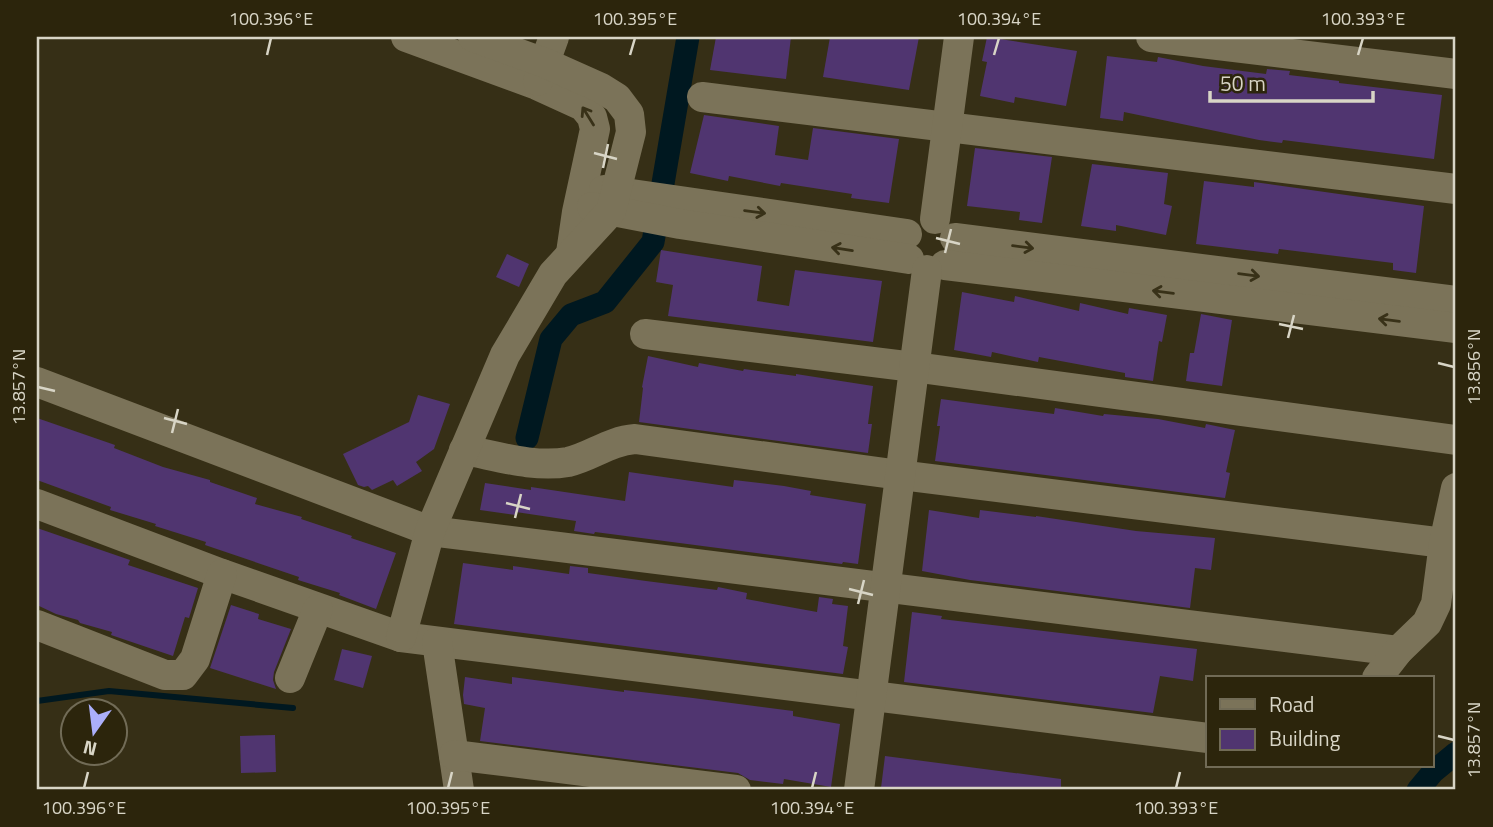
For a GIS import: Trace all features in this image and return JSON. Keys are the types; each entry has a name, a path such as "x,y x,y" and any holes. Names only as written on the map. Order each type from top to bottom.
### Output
{"street":[{"path":"406,37 545,61 592,117 596,129 571,253"},
{"path":"401,637 430,531 505,355 553,274 614,201 631,132 629,114 617,98 601,88 545,61 473,37"},
{"path":"859,790 959,37"},
{"path":"1151,37 1456,74"},
{"path":"702,97 1456,189"},
{"path":"581,195 684,213 930,248 1309,296 1456,328"},
{"path":"1309,296 1456,301"},
{"path":"645,334 1456,440"},
{"path":"37,382 430,531 1398,651"},
{"path":"464,450 536,463 569,461 619,440 635,439 1444,543"},
{"path":"1379,676 1398,651 1427,623 1436,604 1444,543 1456,488"},
{"path":"37,504 222,574 401,637 1206,738"},
{"path":"37,625 165,675 183,675 195,659 222,574"},
{"path":"290,678 318,609"},
{"path":"437,642 459,790"},
{"path":"454,755 736,790"}],"building":[{"path":"716,37 791,37 786,79 710,70"},
{"path":"830,37 919,37 909,90 823,77"},
{"path":"987,37 1077,51 1066,106 1015,97 1014,103 980,96 987,62 982,61"},
{"path":"1107,56 1157,62 1158,57 1266,74 1267,69 1290,71 1289,75 1339,83 1442,95 1434,159 1283,140 1282,143 1259,140 1124,112 1123,121 1100,118"},
{"path":"704,115 779,126 775,155 808,160 813,128 899,139 889,203 851,198 852,194 781,183 780,186 729,176 728,181 690,173"},
{"path":"975,148 1052,157 1042,223 1019,220 1020,212 967,206"},
{"path":"1092,164 1168,173 1164,204 1172,206 1166,235 1116,225 1116,231 1081,226"},
{"path":"1204,181 1254,187 1254,182 1424,206 1416,273 1393,270 1393,263 1279,249 1278,254 1196,244"},
{"path":"661,250 762,266 757,301 789,306 795,270 882,281 873,342 668,316 673,285 656,282"},
{"path":"507,254 529,264 519,287 496,277"},
{"path":"962,292 1014,302 1015,296 1079,311 1080,303 1128,314 1129,308 1167,315 1162,342 1159,341 1153,381 1039,357 1038,362 992,352 991,357 954,350"},
{"path":"1201,314 1232,320 1222,386 1186,381 1190,353 1194,353"},
{"path":"648,356 698,367 699,363 743,371 796,374 873,386 868,424 872,424 868,453 639,422"},
{"path":"418,395 450,404 434,449 416,462 422,471 397,486 393,480 372,490 368,486 358,485 343,454 409,422"},
{"path":"941,399 1054,414 1055,408 1103,416 1158,419 1205,428 1206,424 1235,430 1226,472 1230,473 1225,498 935,461"},
{"path":"37,418 115,445 114,448 163,467 210,480 257,498 255,504 302,517 301,519 396,553 376,609 339,595 340,593 298,580 299,577 205,545 206,542 155,526 156,524 110,510 111,507 37,480"},
{"path":"629,472 733,487 734,480 784,486 811,491 810,495 866,504 858,564 595,532 594,534 574,531 576,521 516,512 516,515 480,510 485,483 625,501"},
{"path":"929,510 979,518 980,510 1136,531 1215,538 1211,570 1195,568 1190,608 970,580 922,571"},
{"path":"37,528 130,560 128,565 198,588 189,618 185,617 173,656 111,635 112,632 80,623 37,605"},
{"path":"463,563 513,570 513,566 569,574 570,566 588,568 588,573 717,590 718,587 747,593 746,599 817,612 819,597 833,599 832,604 848,606 843,646 848,647 843,674 454,624"},
{"path":"231,605 259,614 258,619 291,629 274,672 276,689 210,668"},
{"path":"912,612 942,616 941,619 1197,649 1193,681 1160,676 1153,713 904,682"},
{"path":"342,649 372,656 363,688 334,680"},
{"path":"465,677 512,684 512,677 693,698 793,711 793,716 840,724 831,787 784,779 783,784 750,780 738,773 480,741 485,708 464,704"},
{"path":"275,735 276,772 241,773 240,736"},
{"path":"885,756 1061,779 1061,790 881,788"}],"waterway":[{"path":"527,438 551,339 571,315 605,302 653,242 688,37"},
{"path":"37,701 109,691 293,708"},
{"path":"1418,790 1433,772 1456,753"}]}
